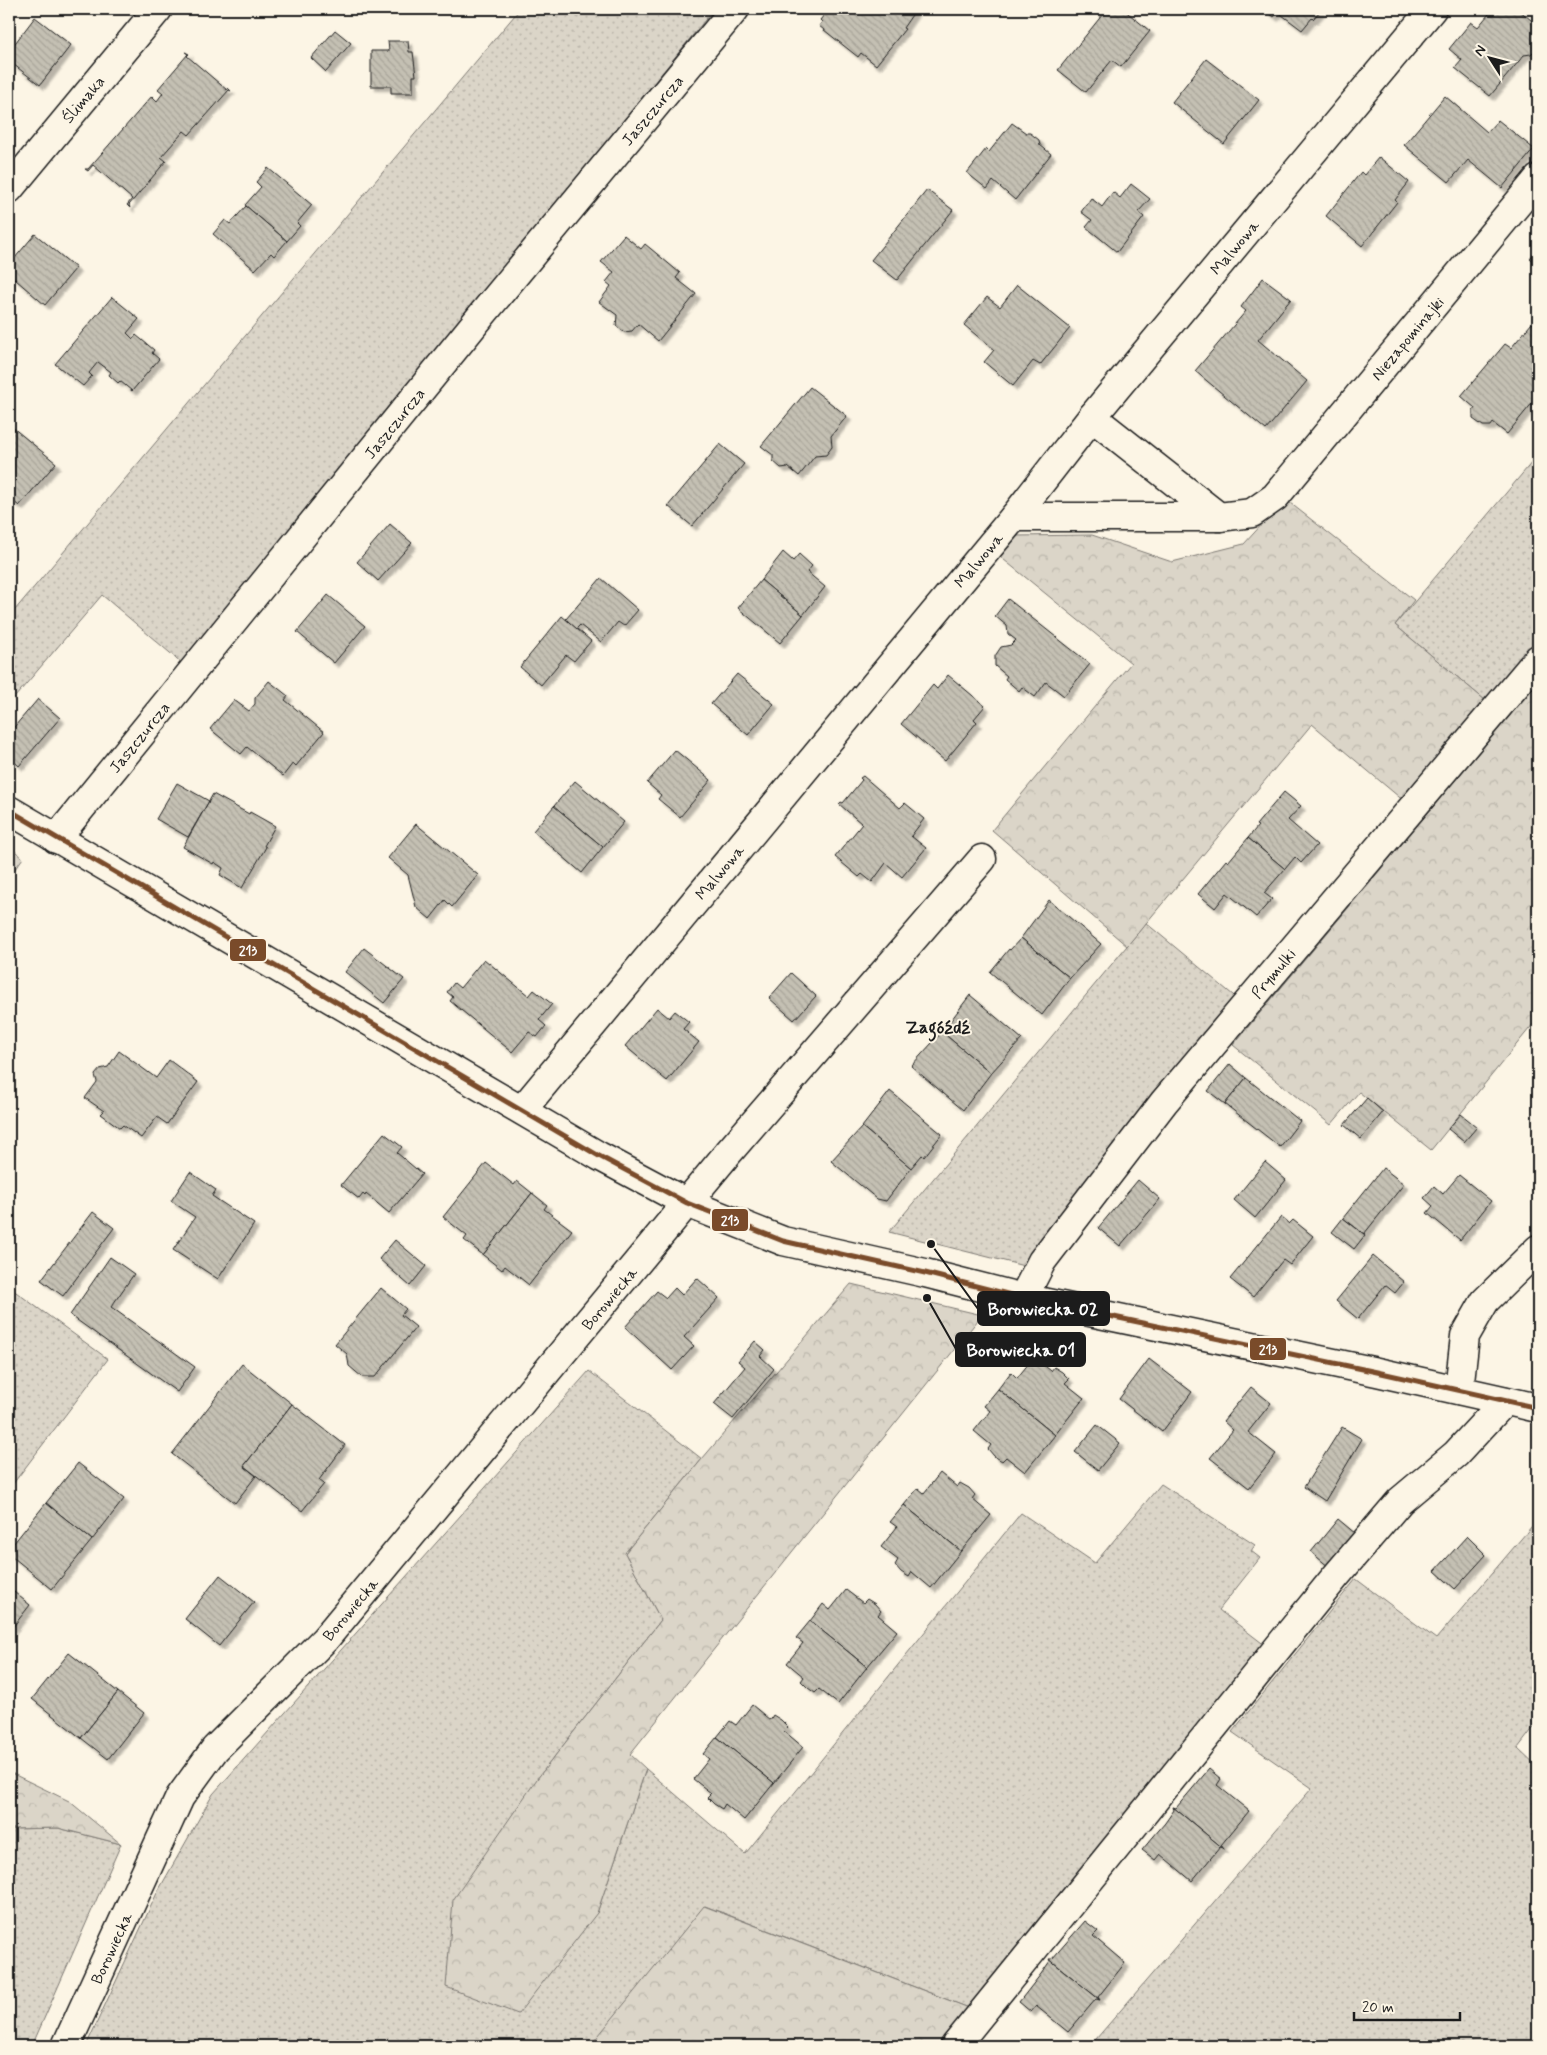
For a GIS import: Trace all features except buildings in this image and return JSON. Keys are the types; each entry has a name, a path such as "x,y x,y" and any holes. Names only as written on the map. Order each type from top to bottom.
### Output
{"street":[{"name":"Ślimaka","path":"9,189 158,9"},
{"name":"Jaszczurcza","path":"56,839 487,308 735,9"},
{"name":"Malwowa","path":"522,1110 1014,517 1092,417 1432,9"},
{"name":"Niezapominajki","path":"1014,517 1219,517 1252,513 1275,496 1538,179"},
{"path":"1092,417 1219,517"},
{"name":"Prymulki","path":"1023,1298 1042,1261 1164,1102 1538,659"},
{"path":"9,810 599,1156 687,1203 783,1241 925,1273 1023,1298 1538,1408"},
{"name":"Borowiecka","path":"66,2046 180,1798 194,1776 215,1749 325,1639 734,1146 982,859"},
{"path":"1459,1390 1465,1336 1486,1301 1538,1249"},
{"path":"955,2046 1330,1584 1400,1501 1456,1454 1505,1401"}],"green space":[{"path":"520,9 714,9 183,664 102,595 9,704 9,617"},
{"path":"1538,455 1538,641 1486,701 1395,625"},
{"path":"1285,499 1414,600 1395,625 1486,701 1405,802 1312,724 1127,946 992,830 1131,663 998,555 1015,536 1092,535 1172,562 1244,544"},
{"path":"1538,682 1538,1018 1431,1150 1359,1092 1331,1125 1233,1045"},
{"path":"9,846 23,858 9,877"},
{"path":"1146,923 1239,1000 1024,1266 889,1232"},
{"path":"851,1284 982,1315 630,1754 646,1769 597,1913 518,2014 446,1987 453,1900 537,1779 661,1620 625,1553 702,1459"},
{"path":"9,1287 108,1359 9,1489"},
{"path":"589,1371 702,1459 625,1553 661,1620 537,1779 597,1913 646,1769 745,1854 1021,1513 1095,1563 1161,1484 1255,1545 1251,1551 1260,1558 1219,1610 1266,1646 969,2008 705,1906 595,2042 607,2046 86,2046 157,1893 213,1794"},
{"path":"1538,1519 1538,1722 1518,1748 1538,1767 1538,2046 1090,2046 1312,1788 1232,1732 1356,1579 1436,1639"},
{"path":"9,1772 69,1801 121,1844 58,1828 9,1829"},
{"path":"58,1828 121,1844 32,2046 9,2046 9,1829"},
{"path":"704,1906 969,2008 937,2046 607,2046 594,2041"}],"transit line":[{"name":"213","path":"9,810 599,1156 687,1203 783,1241 925,1273 1023,1298 1377,1372 1538,1408"}],"place":[{"name":"Borowiecka 02","path":"931,1244"},
{"name":"Borowiecka 01","path":"927,1298"}],"district":[{"name":"Zagóźdź","path":"938,1027"}]}
